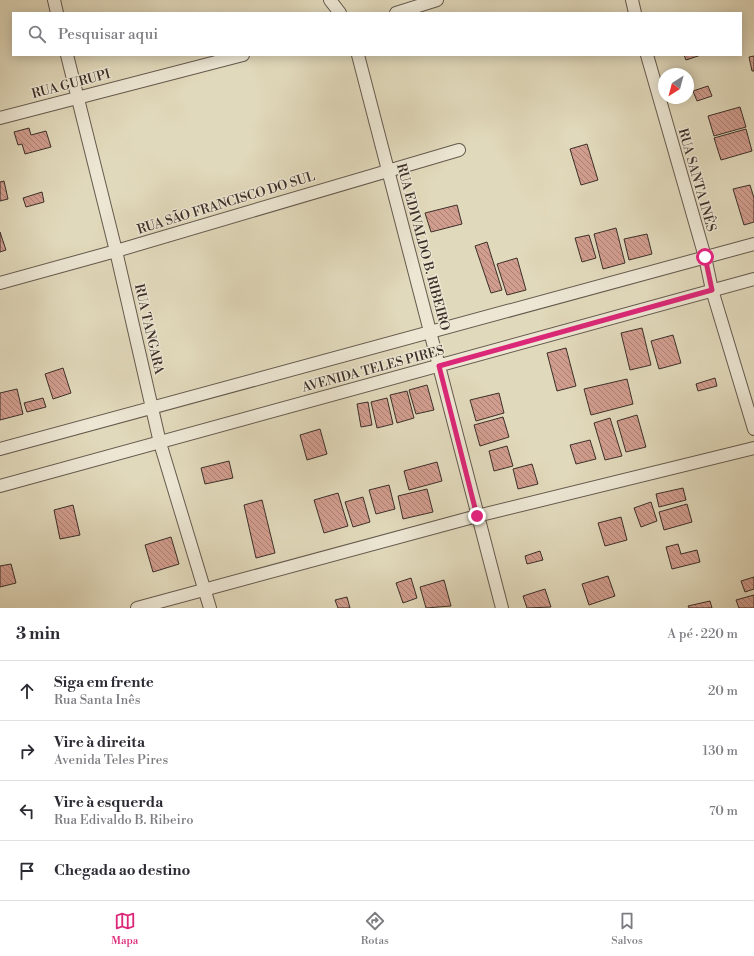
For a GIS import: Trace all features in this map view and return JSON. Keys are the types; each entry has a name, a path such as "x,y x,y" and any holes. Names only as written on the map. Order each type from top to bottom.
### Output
{"street":[{"path":"54,0 57,12"},
{"path":"330,0 339,12"},
{"path":"399,12 437,0"},
{"path":"632,0 635,12"},
{"name":"RUA TANGARA","path":"67,56 116,251 160,443 210,608"},
{"name":"RUA GURUPI","path":"0,118 239,56"},
{"name":"RUA EDIVALDO B. RIBEIRO","path":"358,56 502,608"},
{"name":"RUA SANTA INÊS","path":"647,56 705,257 712,290 754,429"},
{"name":"RUA SÃO FRANCISCO DO SUL","path":"0,283 116,251 388,169 459,150"},
{"name":"AVENIDA TELES PIRES","path":"0,448 754,244"},
{"name":"AVENIDA TELES PIRES","path":"0,486 754,279"},
{"path":"137,608 206,591 477,516 754,448"}],"building":[{"path":"684,56 698,56 686,60"},
{"path":"754,56 754,71 752,71 749,57"},
{"path":"708,86 712,96 697,101 694,91"},
{"path":"740,107 746,127 714,136 708,116"},
{"path":"29,128 31,135 46,131 51,147 25,154 22,144 18,145 14,132"},
{"path":"746,129 752,151 721,160 714,138"},
{"path":"587,144 598,180 581,185 570,149"},
{"path":"4,181 8,199 0,201 0,182"},
{"path":"750,185 754,198 754,222 744,225 733,189"},
{"path":"42,192 44,202 26,207 23,198"},
{"path":"457,205 462,224 431,232 425,213"},
{"path":"616,228 625,263 603,269 594,234"},
{"path":"0,232 6,250 0,252"},
{"path":"647,234 652,254 629,260 624,239"},
{"path":"589,235 596,258 582,262 575,238"},
{"path":"487,242 502,290 491,293 475,246"},
{"path":"517,258 526,290 507,295 497,264"},
{"path":"642,328 651,365 630,370 621,333"},
{"path":"673,335 681,363 659,369 651,341"},
{"path":"566,348 576,386 557,391 547,353"},
{"path":"63,368 71,393 53,399 45,374"},
{"path":"715,378 717,386 698,391 696,384"},
{"path":"627,379 633,404 591,415 584,389"},
{"path":"427,385 434,410 416,414 409,390"},
{"path":"17,389 23,414 0,420 0,393"},
{"path":"407,391 414,418 397,423 390,395"},
{"path":"499,393 504,413 476,421 470,400"},
{"path":"43,398 46,407 27,412 24,403"},
{"path":"387,398 393,424 377,428 371,402"},
{"path":"368,402 372,425 361,427 357,404"},
{"path":"637,415 646,447 626,452 617,421"},
{"path":"503,417 509,437 480,446 474,425"},
{"path":"610,418 622,456 605,460 594,423"},
{"path":"320,429 327,454 307,460 300,435"},
{"path":"590,440 596,459 576,464 570,445"},
{"path":"507,446 513,466 494,471 489,451"},
{"path":"229,461 233,478 205,484 201,468"},
{"path":"437,462 442,481 409,490 404,471"},
{"path":"532,464 538,484 518,489 513,469"},
{"path":"389,485 395,509 376,514 369,490"},
{"path":"683,488 686,500 659,507 656,494"},
{"path":"427,489 433,512 403,519 398,496"},
{"path":"338,493 348,526 324,533 314,500"},
{"path":"363,497 370,522 353,527 345,502"},
{"path":"262,500 275,553 256,558 244,505"},
{"path":"651,502 657,521 641,527 634,508"},
{"path":"687,504 692,522 664,530 659,512"},
{"path":"73,505 80,535 60,539 54,510"},
{"path":"621,517 627,540 605,546 598,523"},
{"path":"171,537 179,564 153,572 145,545"},
{"path":"678,544 681,554 697,550 700,562 672,569 666,547"},
{"path":"540,551 543,560 527,564 525,556"},
{"path":"11,564 16,583 0,587 0,566"},
{"path":"608,576 615,596 589,605 582,584"},
{"path":"754,577 754,589 745,592 741,581"},
{"path":"411,578 417,598 403,603 396,583"},
{"path":"444,580 451,606 426,608 420,587"},
{"path":"545,589 551,607 527,608 523,596"},
{"path":"754,595 754,608 739,608 736,600"},
{"path":"347,597 350,608 338,608 335,600"},
{"path":"710,601 712,608 689,608 688,606"}],"route":[{"path":"477,516 439,366 712,290 705,257"}]}
